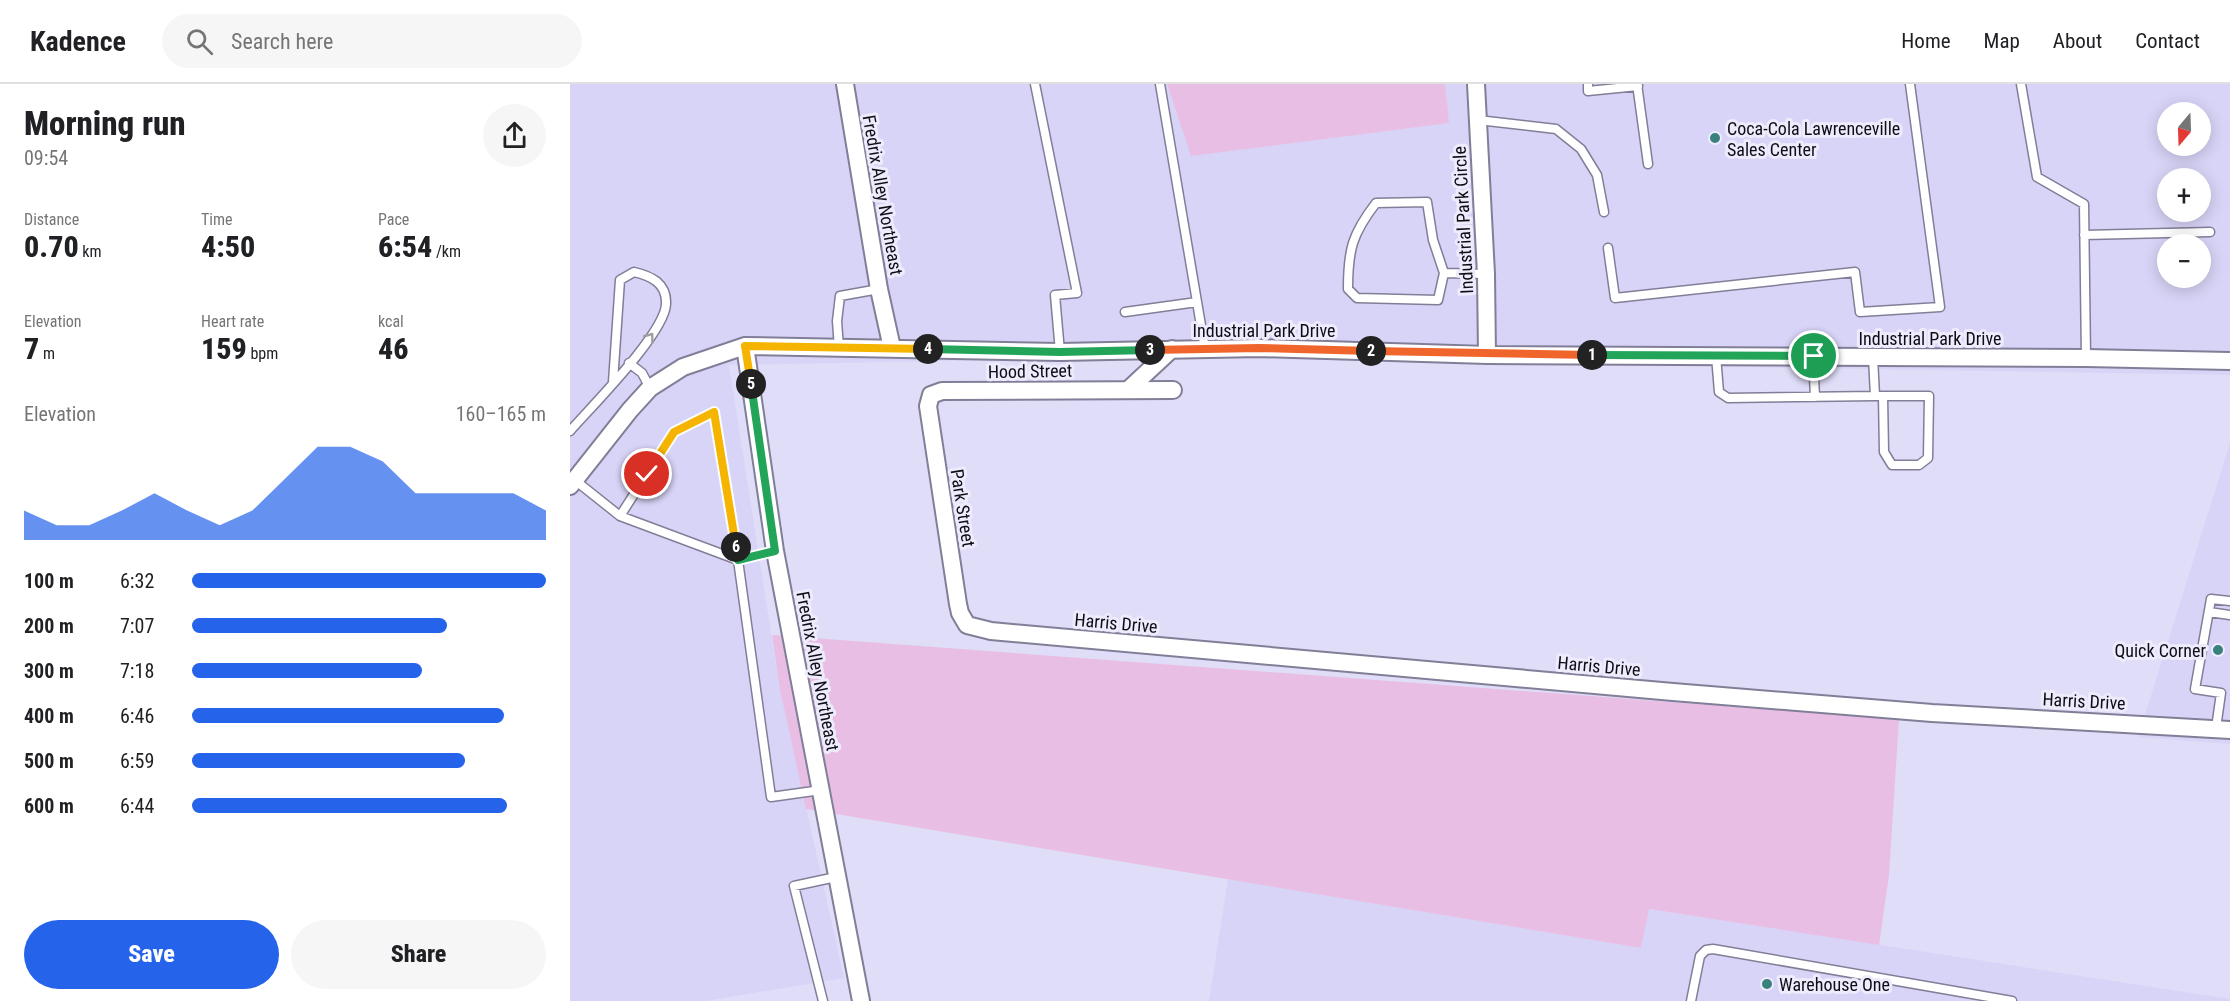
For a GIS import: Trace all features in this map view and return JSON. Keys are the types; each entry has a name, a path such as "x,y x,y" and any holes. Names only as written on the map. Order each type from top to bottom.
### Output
{"street":[{"name":"Fredrix Alley Northeast","path":"844,84 879,289 892,348"},
{"name":"Industrial Park Circle","path":"1476,84 1486,274 1487,355"},
{"name":"Fredrix Alley Northeast","path":"745,346 775,551 861,1001"},
{"name":"Industrial Park Drive","path":"573,484 630,410 650,388 683,367 745,346 1060,352 1259,348 1487,355 2086,358 2230,361"},
{"path":"1129,389 1172,349"},
{"name":"Hood Street","path":"932,395 942,392 1173,390"},
{"name":"Park Street","path":"932,395 928,406 958,604 967,625"},
{"name":"Harris Drive","path":"967,625 991,631 1697,694 1932,713 2223,729"}],"lane":[{"path":"1035,84 1077,293 1056,295 1060,352"},
{"path":"1160,84 1205,349"},
{"path":"1588,84 1588,92 1638,85 1648,164"},
{"path":"1608,248 1615,298 1855,272 1860,312 1940,308 1910,84"},
{"path":"2021,84 2037,177 2084,204 2086,358"},
{"path":"1477,120 1556,129 1581,149 1597,175 1604,212"},
{"path":"1426,202 1433,240 1444,273 1438,300 1357,298 1348,289 1348,263 1353,241 1361,223 1376,203 1426,202"},
{"path":"2084,235 2210,232"},
{"path":"570,431 574,421 613,382 653,335 662,320 666,304 664,291 658,280 634,272 620,280 613,382"},
{"path":"1444,273 1486,274"},
{"path":"839,348 837,321 840,296 879,289"},
{"path":"1125,312 1197,302"},
{"path":"1716,356 1719,392 1728,398 1879,396 1929,396 1928,458 1918,465 1892,465 1884,452 1879,396 1873,357"},
{"path":"1814,356 1815,397"},
{"path":"629,363 642,373 650,388"},
{"path":"620,516 674,432 714,412 738,560 771,797 821,790"},
{"path":"573,484 620,516 738,560 775,551"},
{"path":"2223,729 2226,693 2195,689 2211,598 2230,601"},
{"path":"2209,612 2230,615"},
{"path":"823,1001 794,886 836,877"},
{"path":"1691,1001 1700,956 1706,950 2012,1001"}],"shaded area":[{"path":"570,84 1167,84 1191,155 1448,123 1445,84 2230,84 2230,375 1152,357 729,365 780,690 844,978 706,1001 570,1001"},
{"path":"1167,84 1445,84 1449,123 1191,156"},
{"path":"2230,443 2230,744 2138,737"},
{"path":"772,635 1899,719 1889,875 1879,945 1649,909 1641,948 806,809 780,690"},
{"path":"1228,879 1641,948 1648,909 2230,999 2230,1001 1209,1001"}],"place":[{"name":"Coca-Cola Lawrenceville Sales Center","path":"1715,138"},
{"name":"Quick Corner","path":"2218,650"},
{"name":"Warehouse One","path":"1767,984"}],"route":[{"path":"647,474 674,432 714,412 738,560 775,551 745,346 1060,352 1259,348 1487,355 1814,356"}]}
